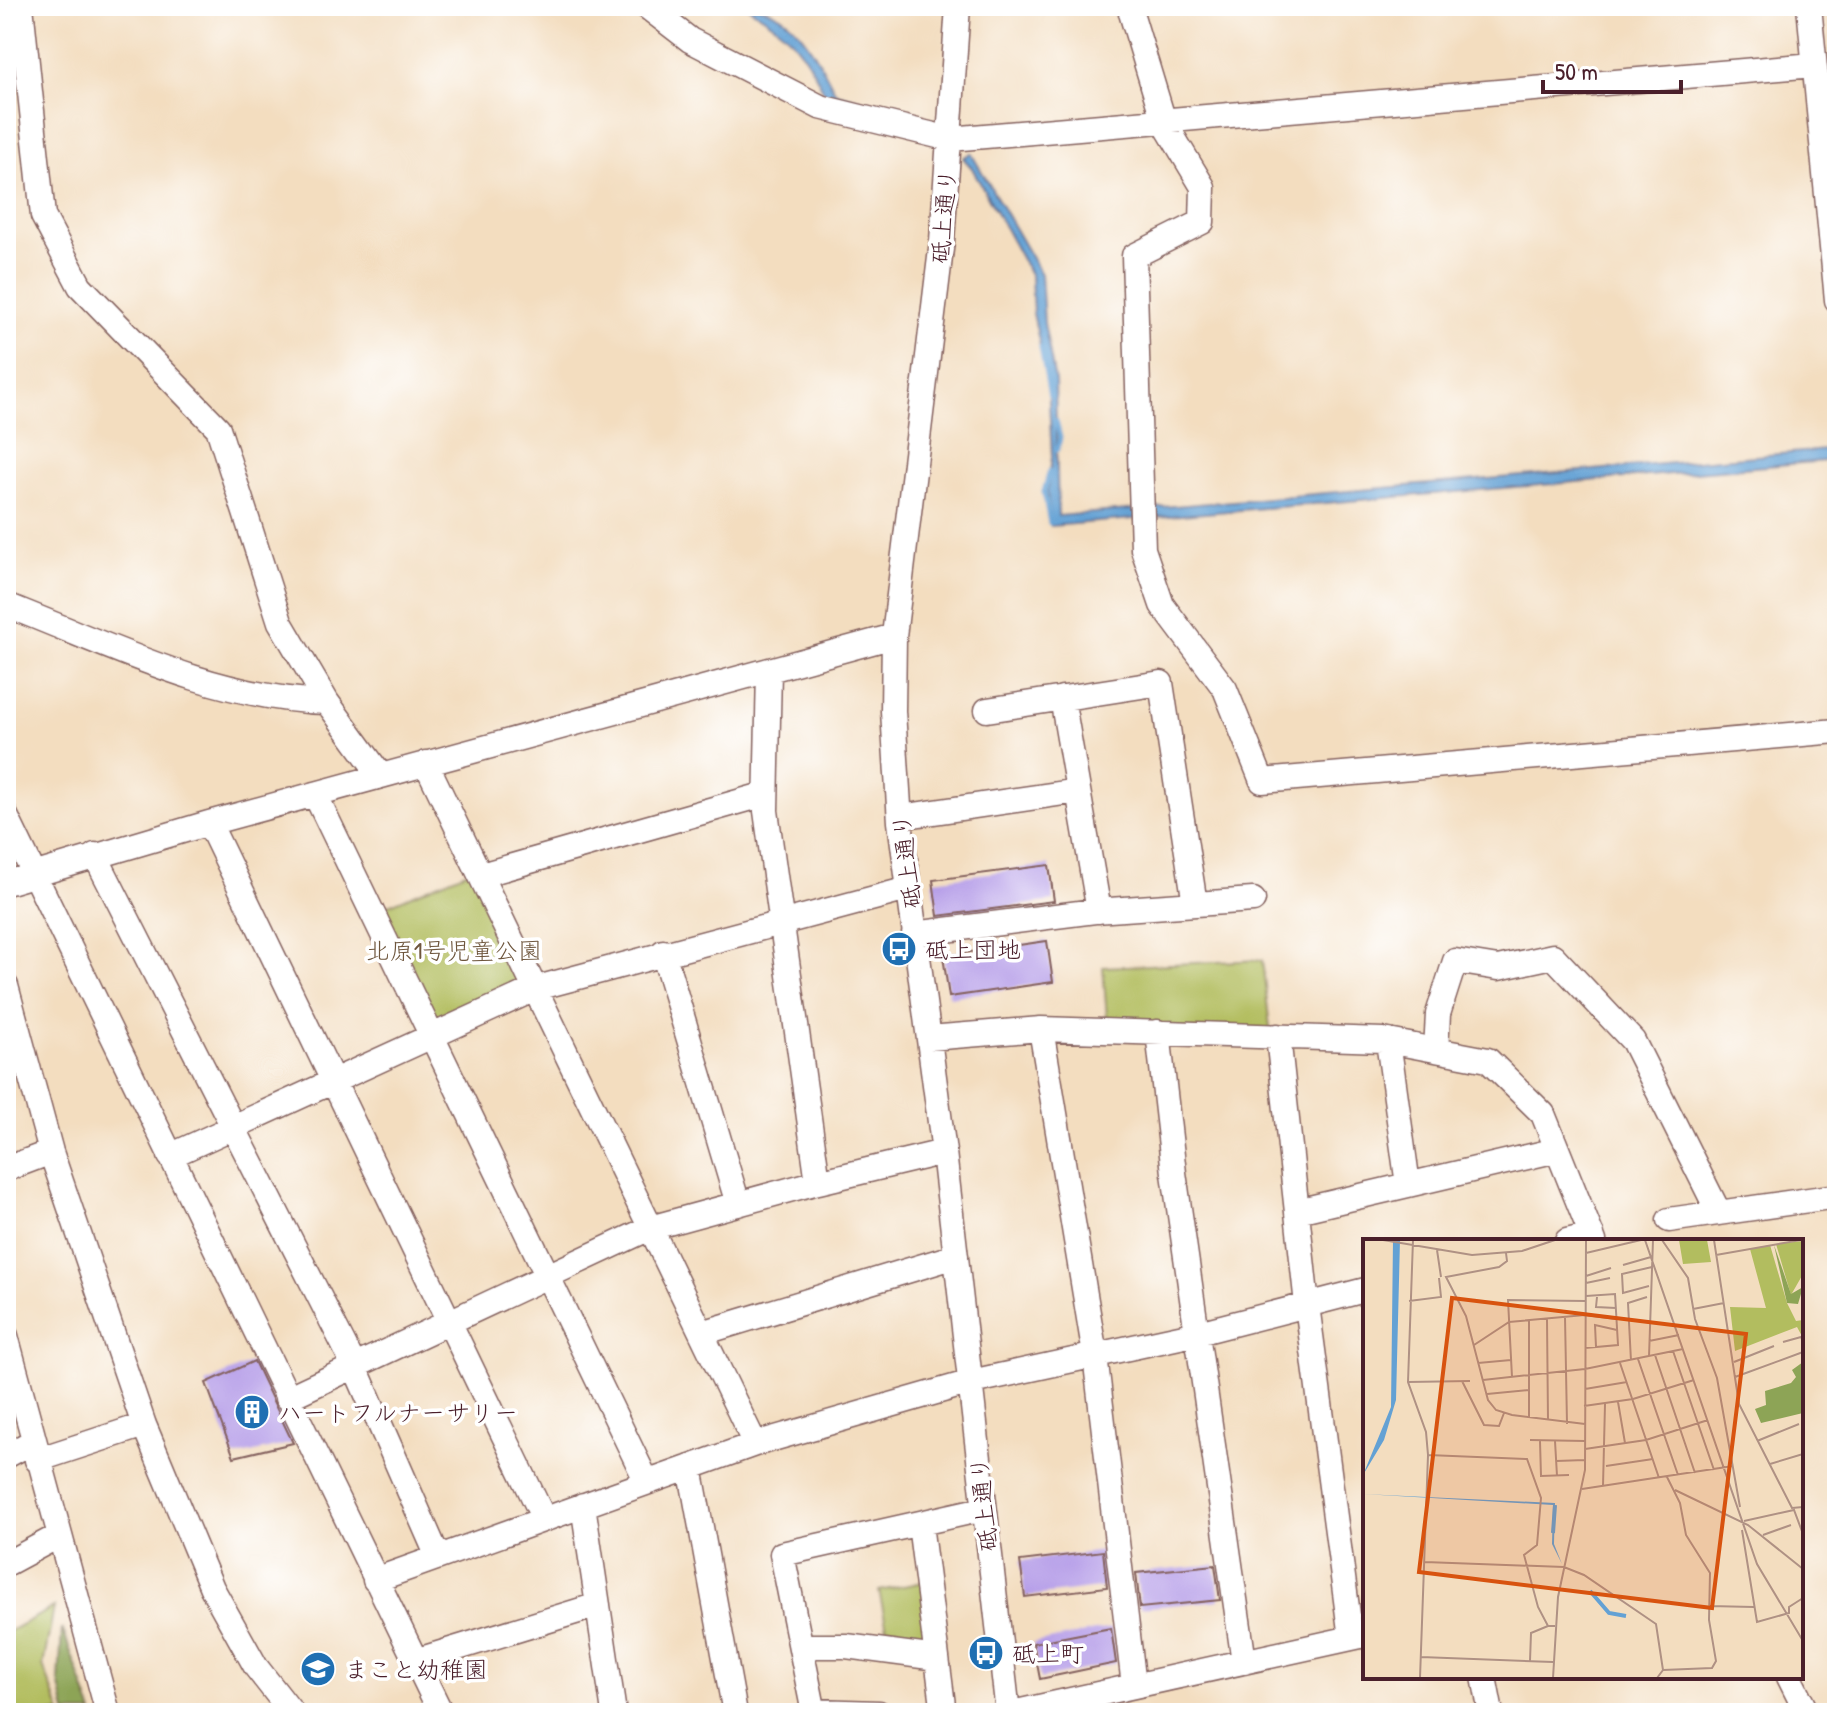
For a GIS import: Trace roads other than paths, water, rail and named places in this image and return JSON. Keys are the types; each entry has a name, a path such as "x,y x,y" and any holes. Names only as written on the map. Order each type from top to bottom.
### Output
{"street":[{"path":"646,6 690,40 820,107 950,139 1814,65"},
{"name":"砥上通り","path":"958,6 950,139 894,636 893,711 908,889 944,1152 983,1509 1010,1713"},
{"path":"1129,6 1164,122 1203,187 1202,222 1134,256 1143,549 1162,605 1225,689 1262,781 1837,731"},
{"path":"1809,6 1837,300"},
{"path":"16,7 43,216 80,286 218,428 280,622 327,702 381,776"},
{"path":"6,605 218,686 295,701 327,702"},
{"path":"6,883 209,823 894,636"},
{"path":"769,670 766,794 818,1182"},
{"path":"987,710 1161,683 1195,904"},
{"path":"1062,698 1099,911"},
{"path":"426,763 755,1444"},
{"path":"900,817 1078,791"},
{"path":"315,794 647,1482"},
{"path":"481,875 766,794"},
{"path":"6,816 441,1713"},
{"path":"209,823 544,1519"},
{"path":"95,855 354,1365 438,1557"},
{"path":"170,1156 431,1033 537,988 781,920 908,889"},
{"path":"914,934 1099,911 1253,900"},
{"path":"663,952 738,1204"},
{"path":"1436,1050 1438,1014 1455,961 1498,968 1553,956 1633,1041 1719,1213"},
{"path":"6,986 51,1152 144,1425 212,1588 256,1667 292,1713"},
{"path":"929,1038 1041,1029 1278,1036 1388,1041 1488,1060 1543,1114 1593,1238"},
{"path":"1041,1029 1095,1355 1134,1686"},
{"path":"1158,1032 1244,1662"},
{"path":"1010,1713 1358,1636 1307,1305 1278,1036"},
{"path":"1388,1041 1408,1185"},
{"path":"1297,1211 1557,1150"},
{"path":"6,1169 51,1152"},
{"path":"287,1398 650,1228 818,1182 944,1152"},
{"path":"1669,1220 1837,1196"},
{"path":"702,1333 956,1256"},
{"path":"375,1580 755,1444 971,1382 1198,1333 1363,1291"},
{"path":"6,1336 34,1451 108,1713"},
{"path":"6,1456 144,1425"},
{"path":"690,1467 735,1713"},
{"path":"583,1505 614,1713"},
{"path":"879,1713 814,1712 782,1554 983,1509"},
{"path":"920,1524 944,1713"},
{"path":"6,1564 58,1536"},
{"path":"415,1661 598,1605"},
{"path":"801,1646 846,1646 937,1658"},
{"path":"1484,1679 1491,1713"},
{"path":"1790,1679 1807,1713"}],"water":[{"path":"746,6 778,14 791,24 812,49 836,93 933,121 931,128 828,100 796,45 776,26"},
{"path":"971,153 1041,274 1044,323 1055,381 1058,516 1837,449 1837,460 1051,526 1047,492 1052,457 1048,383 1033,313 1031,276 972,168 963,158"}],"waterway":[{"path":"1041,347 1050,396"},
{"path":"1056,421 1060,438 1057,450"},
{"path":"1050,471 1044,492 1050,523 1055,522"}],"place":[{"name":"砥上団地","path":"899,949"},
{"name":"ハートフルナーサリー","path":"252,1412"},
{"name":"砥上町","path":"986,1653"},
{"name":"まこと幼稚園","path":"318,1669"}],"park label":[{"name":"北原1号児童公園","path":"454,950"}]}
